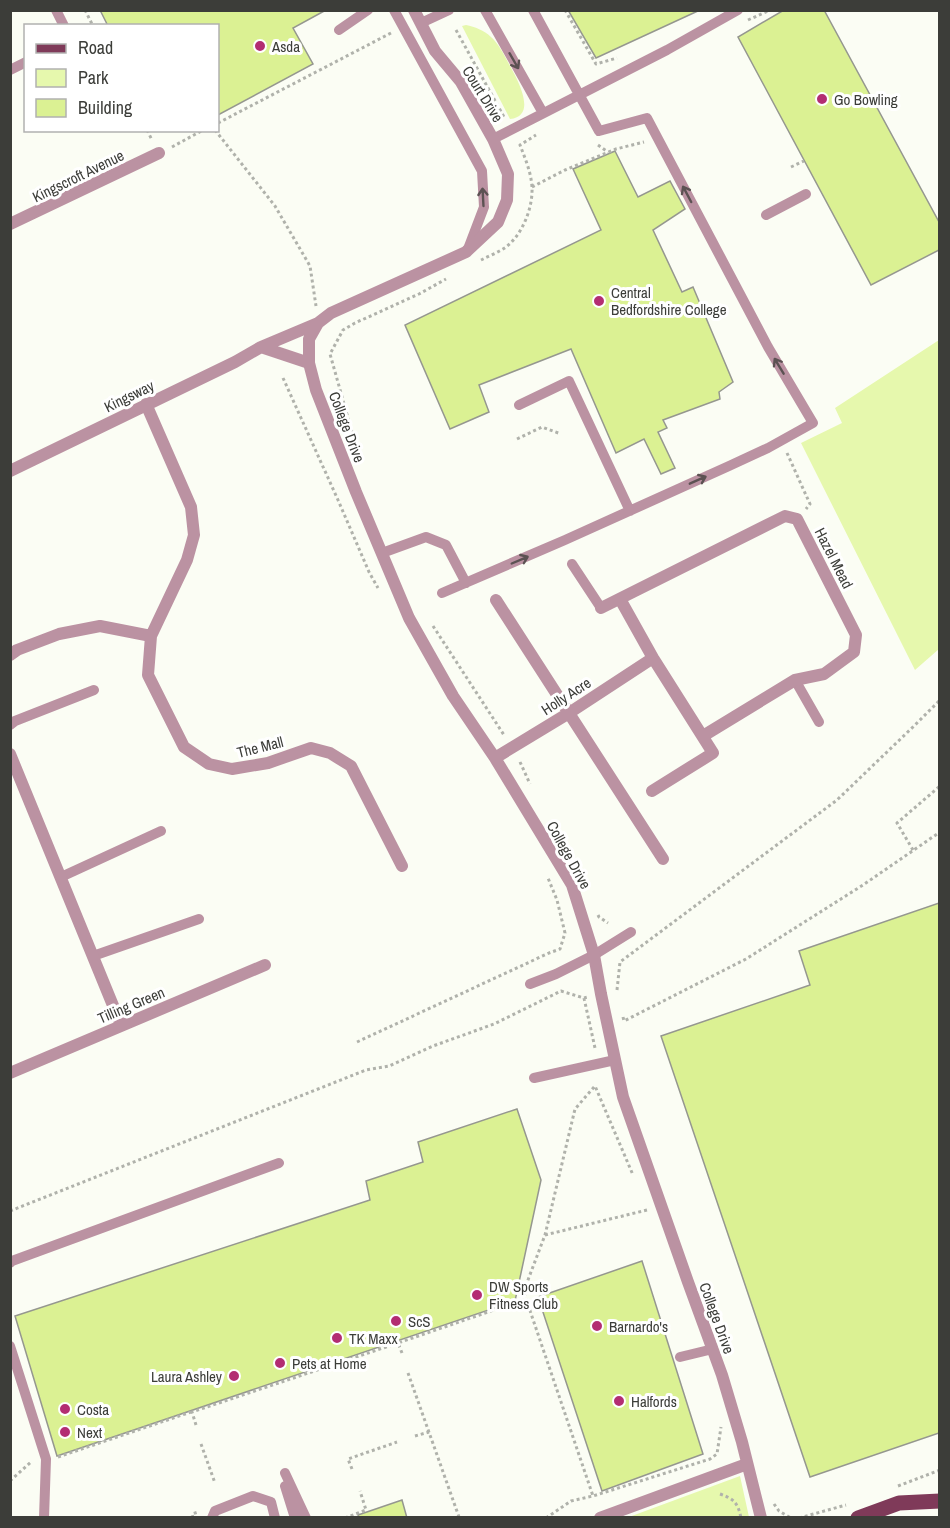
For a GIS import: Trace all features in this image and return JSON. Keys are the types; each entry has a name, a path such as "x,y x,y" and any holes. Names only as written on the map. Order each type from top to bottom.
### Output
{"main road":[{"path":"855,1510 899,1503 939,1501"}],"street":[{"name":"Court Drive","path":"414,10 435,51 461,82 493,139 508,174 507,200 498,222 466,252"},
{"name":"Kingscroft Avenue","path":"10,224 159,153"},
{"path":"318,323 331,313 466,252"},
{"name":"Kingsway","path":"10,471 235,362 261,347 318,323"},
{"name":"College Drive","path":"318,323 309,339 309,363 316,390 409,618 453,696 495,758 572,885 594,955 623,1097 713,1349 736,1420 761,1518"},
{"path":"261,347 309,363"},
{"name":"The Mall","path":"146,404 191,507 194,535 187,560 151,636 148,675 184,747 209,764 232,769 268,763 311,748 330,753 351,766 402,866"},
{"name":"Hazel Mead","path":"601,608 785,516 797,519 856,635 854,652 824,674 795,680 703,736"},
{"path":"620,599 653,658 713,753 652,791"},
{"path":"496,600 663,859"},
{"path":"10,655 59,634 100,626 151,636"},
{"name":"Holly Acre","path":"495,758 653,658"},
{"path":"10,754 121,1025"},
{"name":"Tilling Green","path":"10,1073 264,965"},
{"path":"600,1518 747,1464"}],"lane":[{"path":"57,10 63,24"},
{"path":"339,30 368,10"},
{"path":"394,10 482,171 484,207 466,252"},
{"path":"421,23 449,10"},
{"path":"484,10 543,113"},
{"path":"442,593 768,448 813,423 768,347 647,118 598,131 533,10"},
{"path":"493,139 667,50 738,10"},
{"path":"10,70 24,63"},
{"path":"766,215 806,194"},
{"path":"519,405 569,381 630,511"},
{"path":"382,553 426,537 446,545 466,583"},
{"path":"572,564 601,608"},
{"path":"795,680 819,722"},
{"path":"10,725 94,690"},
{"path":"61,877 161,831"},
{"path":"93,956 199,920"},
{"path":"530,984 555,975 594,955 631,932"},
{"path":"534,1078 615,1060"},
{"path":"10,1263 279,1163"},
{"path":"10,1346 46,1459 44,1518"},
{"path":"680,1357 713,1349"},
{"path":"295,1518 283,1473 306,1518"},
{"path":"212,1518 215,1511 252,1496 271,1502 275,1518"}],"path":[{"path":"85,10 92,24"},
{"path":"565,10 596,64 623,56"},
{"path":"743,23 770,10"},
{"path":"219,122 398,30"},
{"path":"456,30 505,118"},
{"path":"159,153 199,132"},
{"path":"217,132 275,206 310,266 316,308"},
{"path":"532,187 565,170 616,149 658,139"},
{"path":"477,263 506,247 518,234 529,211 532,187 520,145"},
{"path":"791,166 804,161"},
{"path":"359,455 330,354 335,342 343,330 355,323 448,279"},
{"path":"284,378 339,500"},
{"path":"517,439 542,427 561,434"},
{"path":"781,441 810,504 797,519"},
{"path":"429,620 504,735"},
{"path":"617,991 620,962 837,800 939,700"},
{"path":"913,851 897,823 939,786"},
{"path":"622,1011 624,1021 746,959 863,885 939,832"},
{"path":"357,1042 549,953"},
{"path":"10,1212 366,1070 389,1066 433,1046 494,1024 561,991 584,998 595,1048"},
{"path":"57,1458 520,1300 546,1235 575,1109 595,1086 634,1179"},
{"path":"546,1235 648,1210"},
{"path":"523,1291 593,1496"},
{"path":"398,1343 402,1353"},
{"path":"408,1373 459,1516"},
{"path":"192,1412 196,1425"},
{"path":"546,1518 571,1501 710,1458 717,1454 721,1425"},
{"path":"415,1436 429,1432"},
{"path":"352,1469 348,1459 397,1442"},
{"path":"201,1444 215,1483"},
{"path":"10,1481 32,1461"},
{"path":"345,1518 366,1510 360,1491"},
{"path":"720,1494 732,1498 739,1508 741,1518"},
{"path":"799,1518 855,1510"}],"green space":[{"path":"466,25 488,35 503,53 523,95 523,111 519,116 510,119 462,26"},
{"path":"939,340 939,649 915,670 801,443 842,423 835,408"},
{"path":"740,1476 749,1517 629,1517"}],"building":[{"name":"Asda","path":"100,10 326,10 293,28 313,64 219,114 219,24 107,24"},
{"path":"568,10 700,10 596,58"},
{"name":"Go Bowling","path":"784,10 824,10 939,222 939,250 871,285 738,37"},
{"path":"615,151 638,197 670,181 685,209 653,230 682,292 693,287 733,382 719,392 720,399 663,420 667,428 658,432 675,468 661,474 644,439 616,453 571,349 479,385 489,412 450,429 405,325 601,230 573,169"},
{"path":"939,903 939,1433 810,1477 661,1036 810,985 799,951"},
{"path":"517,1109 541,1180 515,1301 57,1456 15,1316 370,1200 366,1181 423,1162 418,1142"},
{"path":"642,1261 703,1454 602,1491 538,1297"},
{"path":"402,1500 407,1518 359,1518 358,1515"}],"place":[{"name":"Asda","path":"260,46"},
{"name":"Go Bowling","path":"822,99"},
{"name":"Central Bedfordshire College","path":"599,301"},
{"name":"DW Sports Fitness Club","path":"477,1295"},
{"name":"ScS","path":"396,1321"},
{"name":"Barnardo's","path":"597,1326"},
{"name":"TK Maxx","path":"337,1338"},
{"name":"Pets at Home","path":"280,1363"},
{"name":"Laura Ashley","path":"234,1376"},
{"name":"Halfords","path":"619,1401"},
{"name":"Costa","path":"65,1409"},
{"name":"Next","path":"65,1432"}]}
